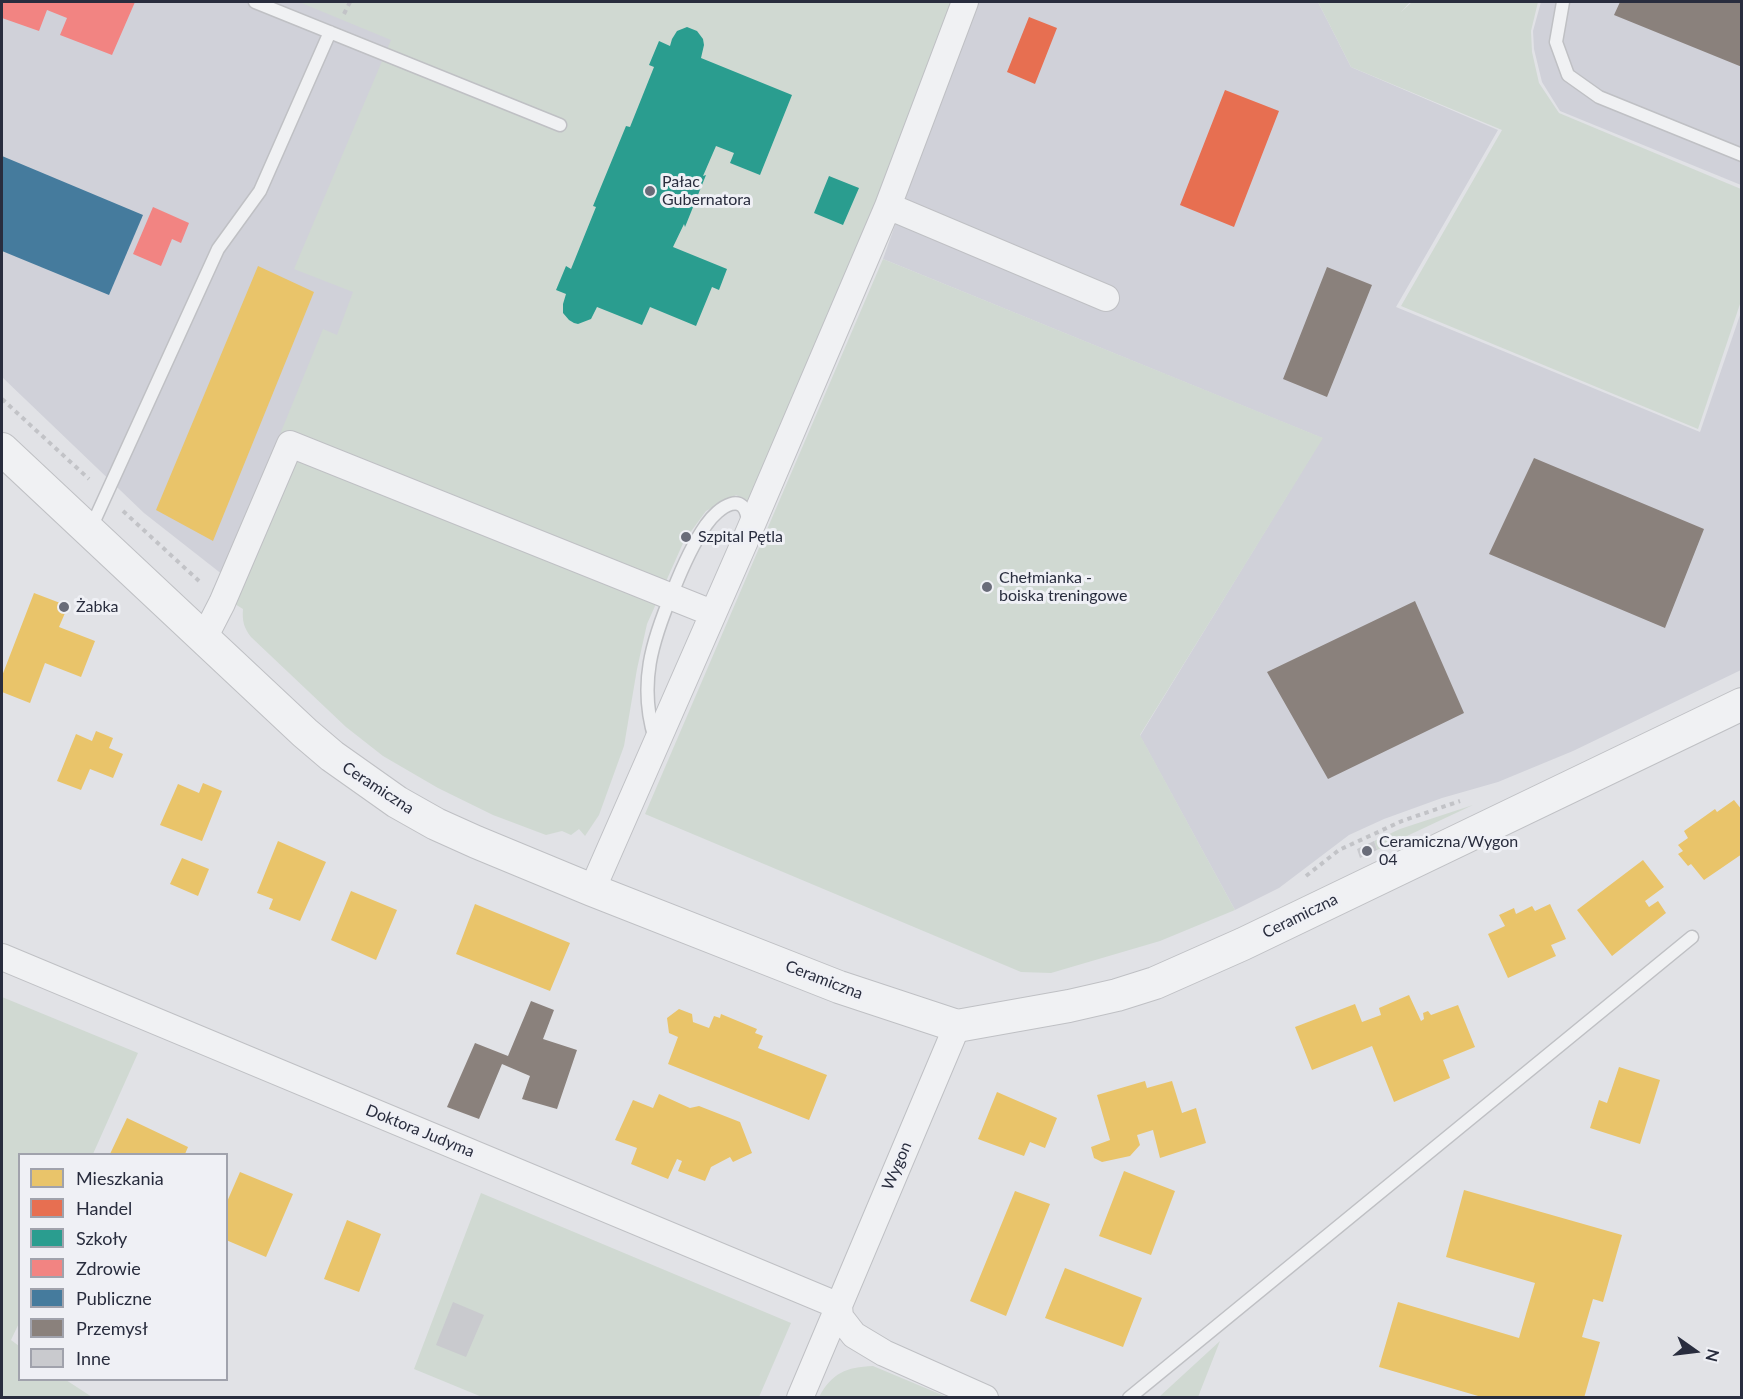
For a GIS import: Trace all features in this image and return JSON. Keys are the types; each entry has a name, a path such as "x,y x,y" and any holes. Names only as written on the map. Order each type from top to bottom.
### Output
{"street":[{"path":"592,890 745,541 888,206 965,2"},
{"path":"888,206 1106,298"},
{"path":"204,638 222,603 290,444 712,613"},
{"name":"Ceramiczna","path":"2,449 332,756 397,802 435,824 592,890 838,987 957,1026 1069,1006 1155,983 1243,944 1742,704"},
{"name":"Doktora Judyma","path":"2,957 839,1306"},
{"name":"Wygon","path":"800,1398 957,1026"},
{"path":"839,1306 840,1317 854,1335 884,1353 985,1398"}],"lane":[{"path":"255,2 560,125"},
{"path":"1563,2 1556,42 1568,75 1599,97 1742,155"},
{"path":"89,531 218,249 260,191 330,32"},
{"path":"656,743 649,709 650,658 654,639 671,596 695,543 707,523 719,510 730,504 738,503 745,508 748,524 745,541"},
{"path":"1129,1398 1692,937"}],"path":[{"path":"2,399 222,603"},
{"path":"1304,877 1339,850 1402,821 1470,798"}],"shaded area":[{"path":"2,2 958,2 260,604 144,513 2,377"},
{"path":"299,2 958,2 754,503 736,495 706,511 684,541 647,624 624,746 599,815 585,836 579,829 571,835 562,831 546,835 493,815 438,788 383,756 346,727 251,637 244,624 243,609 212,590 225,569 323,329 337,335 353,292 294,269 391,40"},
{"path":"974,2 1318,2 1351,67 1498,130 1396,307 1700,432 1741,312 1741,670 1573,751 1498,782 1442,798 1384,819 1349,835 1279,888 1235,910 1140,736 1322,438 883,259"},
{"path":"1318,2 1410,2 1401,12 1412,2 1538,2 1531,31 1532,52 1539,83 1559,113 1741,189 1741,301 1698,429 1401,306 1502,130 1351,67"},
{"path":"1541,2 1741,2 1741,185 1560,111 1542,82 1534,49 1533,31"},
{"name":"Chełmianka - boiska treningowe","path":"883,259 1323,438 1140,735 1235,910 1160,941 1051,973 1021,972 645,814"},
{"path":"1473,805 1377,850 1374,841 1400,829"},
{"path":"2,997 138,1053 93,1153 18,1153 18,1325 11,1340 18,1345 18,1381 68,1381 92,1397 2,1397"},
{"path":"481,1193 791,1323 759,1397 482,1397 414,1369"},
{"path":"1220,1341 1198,1397 1159,1397"},
{"path":"873,1366 947,1397 819,1397 829,1382 841,1373 855,1368"}],"building: Mieszkania":[{"path":"258,266 314,292 213,541 156,510"},
{"path":"34,593 68,606 59,627 95,641 81,677 45,663 30,703 2,692 2,676"},
{"path":"96,731 113,738 109,748 123,754 113,778 90,769 81,790 57,781 76,734 92,741"},
{"path":"203,783 222,791 202,841 160,825 178,784 199,793"},
{"path":"1734,800 1742,810 1742,845 1740,846 1742,854 1704,880 1691,864 1688,866 1678,854 1683,851 1678,845 1688,838 1684,831 1715,809 1717,812"},
{"path":"278,841 326,862 300,921 269,909 273,899 257,893"},
{"path":"182,858 209,869 198,896 170,884"},
{"path":"1643,860 1664,887 1645,901 1649,907 1658,901 1666,913 1612,956 1577,910"},
{"path":"351,891 397,910 376,960 331,940"},
{"path":"475,904 570,943 550,991 456,954"},
{"path":"1550,904 1566,939 1551,945 1556,956 1508,978 1488,934 1505,926 1499,915 1514,908 1516,914 1532,906 1535,911"},
{"path":"1409,995 1421,1021 1424,1019 1423,1013 1428,1011 1431,1015 1458,1005 1475,1047 1443,1060 1450,1078 1394,1102 1372,1046 1312,1070 1295,1027 1355,1004 1362,1022 1381,1015 1379,1008"},
{"path":"679,1009 692,1014 693,1022 709,1028 714,1016 720,1018 721,1014 757,1029 755,1033 763,1036 758,1048 827,1075 809,1120 668,1064 678,1037 669,1033 667,1018"},
{"path":"1619,1067 1660,1080 1640,1144 1590,1128 1599,1100 1607,1103"},
{"path":"1145,1081 1147,1088 1172,1081 1182,1113 1196,1108 1206,1143 1160,1158 1153,1130 1137,1135 1140,1145 1130,1156 1102,1162 1094,1158 1091,1147 1110,1140 1097,1095"},
{"path":"997,1092 1057,1118 1045,1148 1030,1142 1024,1156 978,1139"},
{"path":"659,1094 690,1108 699,1106 740,1122 752,1153 733,1162 730,1157 711,1167 705,1181 678,1171 682,1161 677,1159 668,1179 631,1164 637,1148 615,1140 633,1100 653,1108"},
{"path":"127,1118 188,1147 185,1153 110,1153"},
{"path":"1124,1171 1175,1191 1151,1255 1099,1236"},
{"path":"240,1172 293,1194 266,1257 228,1241 228,1199"},
{"path":"1464,1190 1622,1235 1603,1302 1593,1299 1582,1337 1600,1342 1584,1398 1485,1398 1379,1367 1398,1302 1519,1338 1535,1283 1446,1257"},
{"path":"1015,1191 1050,1204 1006,1316 970,1301"},
{"path":"347,1220 381,1234 359,1292 324,1279"},
{"path":"1065,1268 1142,1298 1123,1347 1045,1318"}],"building: Handel":[{"path":"1029,17 1057,28 1035,84 1007,72"},
{"path":"1225,90 1279,111 1234,227 1180,205"}],"building: Szkoły":[{"name":"Pałac Gubernatora","path":"687,27 697,31 703,39 701,58 792,95 760,175 730,163 734,153 716,146 685,227 684,224 673,247 727,269 719,290 712,287 696,326 650,307 642,325 597,307 591,319 578,324 574,323 563,313 566,294 556,290 566,266 571,269 596,207 593,206 626,126 630,127 654,67 649,65 659,41 670,46 677,31"},
{"path":"829,176 859,188 843,225 814,213"}],"building: Zdrowie":[{"path":"2,2 135,2 112,55 60,35 67,18 47,10 39,31 2,18"},
{"path":"153,207 189,223 181,243 172,239 161,266 133,254"}],"building: Publiczne":[{"path":"2,156 143,215 109,295 2,251"}],"building: Przemysł":[{"path":"1620,2 1742,2 1742,67 1614,15"},
{"path":"1327,267 1372,285 1327,397 1283,379"},
{"path":"1534,458 1704,529 1665,628 1489,554"},
{"path":"1415,601 1464,713 1328,779 1267,672"},
{"path":"531,1001 554,1010 543,1039 577,1050 557,1109 522,1099 530,1076 502,1064 479,1119 447,1107 475,1043 508,1056"}],"building: Inne":[{"path":"1374,841 1377,850 1360,858 1357,849"},
{"path":"453,1302 484,1315 466,1357 436,1345"}],"place":[{"name":"Pałac Gubernatora","path":"650,191"},
{"name":"Szpital Pętla","path":"686,537"},
{"name":"Chełmianka - boiska treningowe","path":"987,587"},
{"name":"Żabka","path":"64,607"},
{"name":"Ceramiczna/Wygon 04","path":"1367,851"}]}
